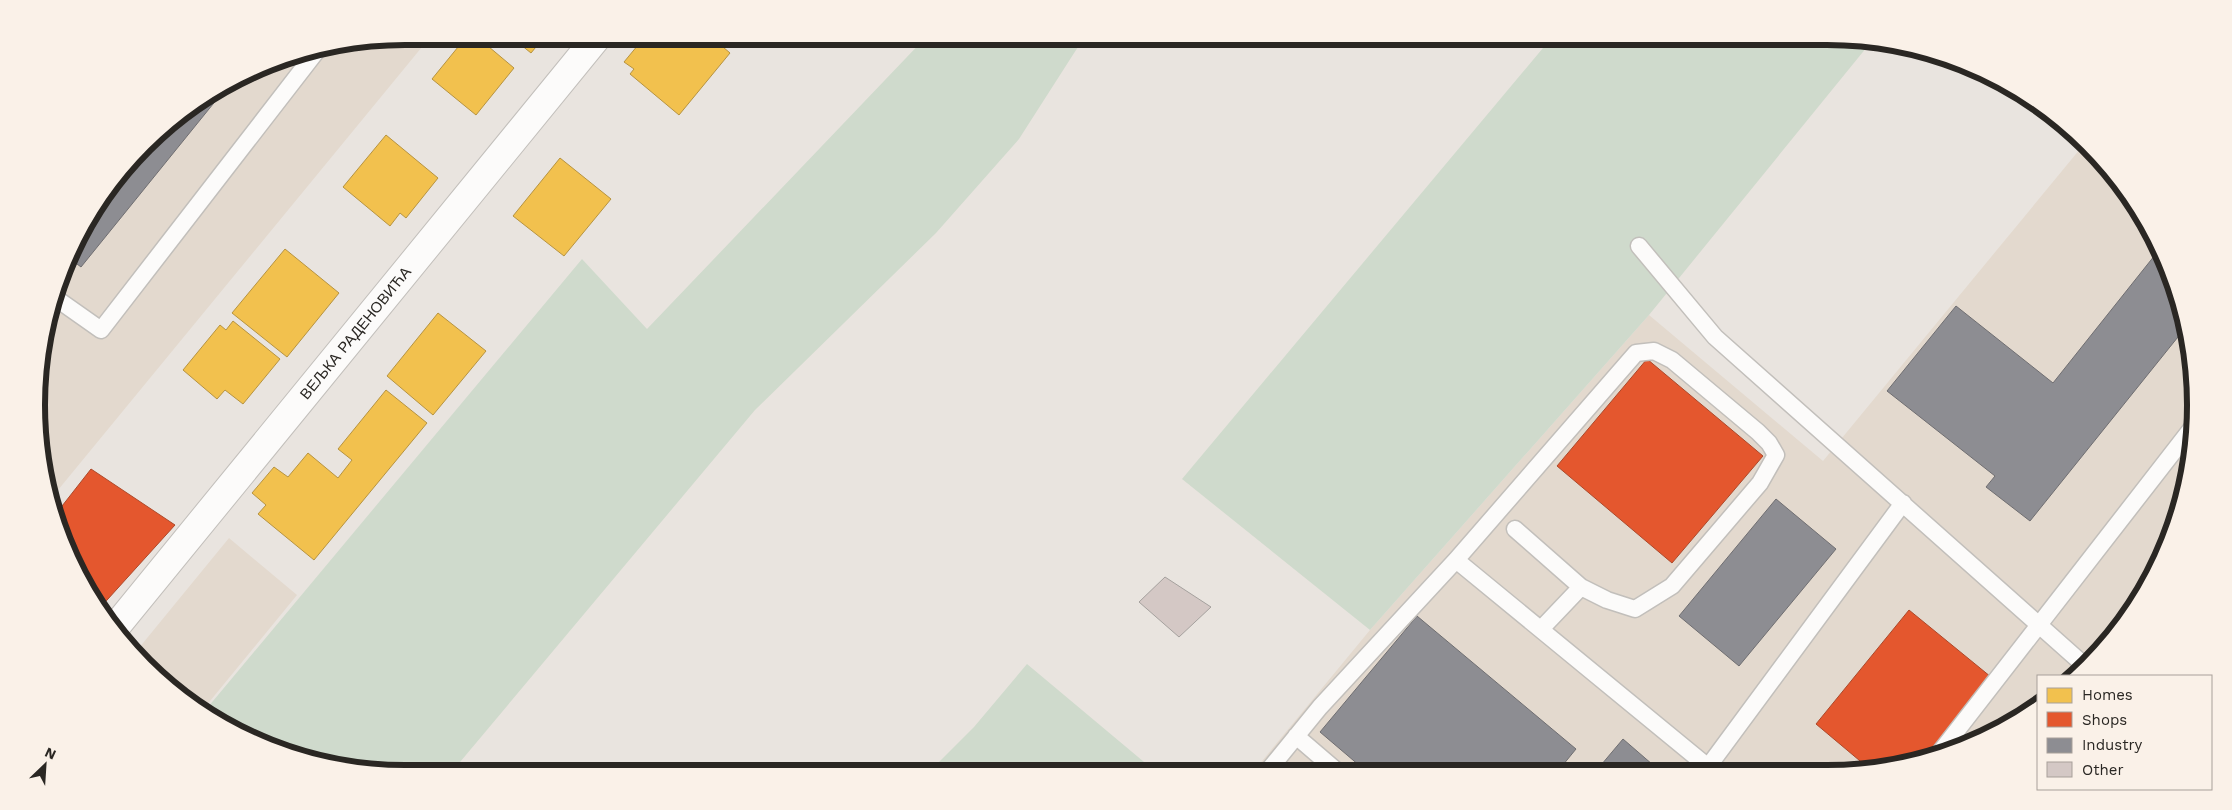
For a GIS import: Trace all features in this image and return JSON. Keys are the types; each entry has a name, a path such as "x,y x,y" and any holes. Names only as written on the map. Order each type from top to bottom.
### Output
{"street":[{"name":"ВЕЉКА РАДЕНОВИЋА","path":"119,623 591,45"}],"lane":[{"path":"60,301 102,330 312,57"},
{"path":"1639,246 1715,337 2080,662"},
{"path":"1273,765 1296,736 1456,560 1636,353 1654,351 1672,360 1758,432 1769,443 1776,455 1760,483 1672,586 1635,609 1607,600 1581,587 1515,529"},
{"path":"1944,746 2185,437"},
{"path":"1714,765 1903,503"},
{"path":"1456,560 1706,765"},
{"path":"1541,629 1581,587"},
{"path":"1296,736 1330,765"}],"shaded area":[{"path":"424,45 56,493 48,452 45,405 48,358 52,335 57,312 72,267 93,225 119,186 150,150 186,119 225,93 267,72 312,57 358,48"},
{"path":"2080,149 2113,186 2126,205 2139,225 2160,267 2175,312 2184,358 2187,405 2186,429 2184,452 2175,498 2160,543 2139,585 2113,624 2082,660 2065,675 2037,675 2037,697 2007,717 1965,738 1920,753 1874,762 1827,765 1259,765 1370,630 1649,315 1823,461"},
{"path":"229,538 297,595 207,705 168,676 139,648"}],"green space":[{"path":"918,45 1079,45 1019,139 936,233 755,410 458,765 381,764 358,762 312,753 267,738 225,717 209,706 582,259 647,329"},
{"path":"1545,45 1827,45 1867,47 1649,315 1370,630 1182,479"},
{"path":"1027,664 1148,765 936,765 974,727"}],"building: Homes":[{"path":"460,45 487,45 514,68 476,115 432,79"},
{"path":"521,45 538,45 531,53"},
{"path":"638,45 650,45 653,47 654,45 725,45 723,47 730,53 679,115 630,74 634,69 624,62"},
{"path":"386,135 438,178 406,218 400,213 390,226 343,187"},
{"path":"560,158 611,199 564,256 513,216"},
{"path":"285,249 339,293 287,357 232,313"},
{"path":"438,313 486,351 433,415 387,376"},
{"path":"233,321 280,359 243,404 225,390 217,399 183,370 220,325 226,330"},
{"path":"386,390 427,423 314,560 258,514 266,505 252,493 274,467 288,477 308,453 338,478 352,460 338,449"}],"building: Shops":[{"path":"1647,359 1763,456 1672,563 1557,466"},
{"path":"91,469 175,525 105,603 93,585 72,543 60,508"},
{"path":"1909,610 1991,677 1933,749 1920,753 1862,763 1816,724"}],"building: Industry":[{"path":"219,97 81,267 74,262 93,225 119,186 150,150 186,119"},
{"path":"2155,256 2168,289 2180,335 2030,521 1986,487 1995,476 1887,391 1956,306 2053,383"},
{"path":"1776,499 1836,549 1739,666 1679,616"},
{"path":"1417,616 1576,749 1563,765 1359,765 1320,732"},
{"path":"1623,739 1653,765 1601,765"}],"building: Other":[{"path":"1165,577 1211,607 1179,637 1139,602"}]}
